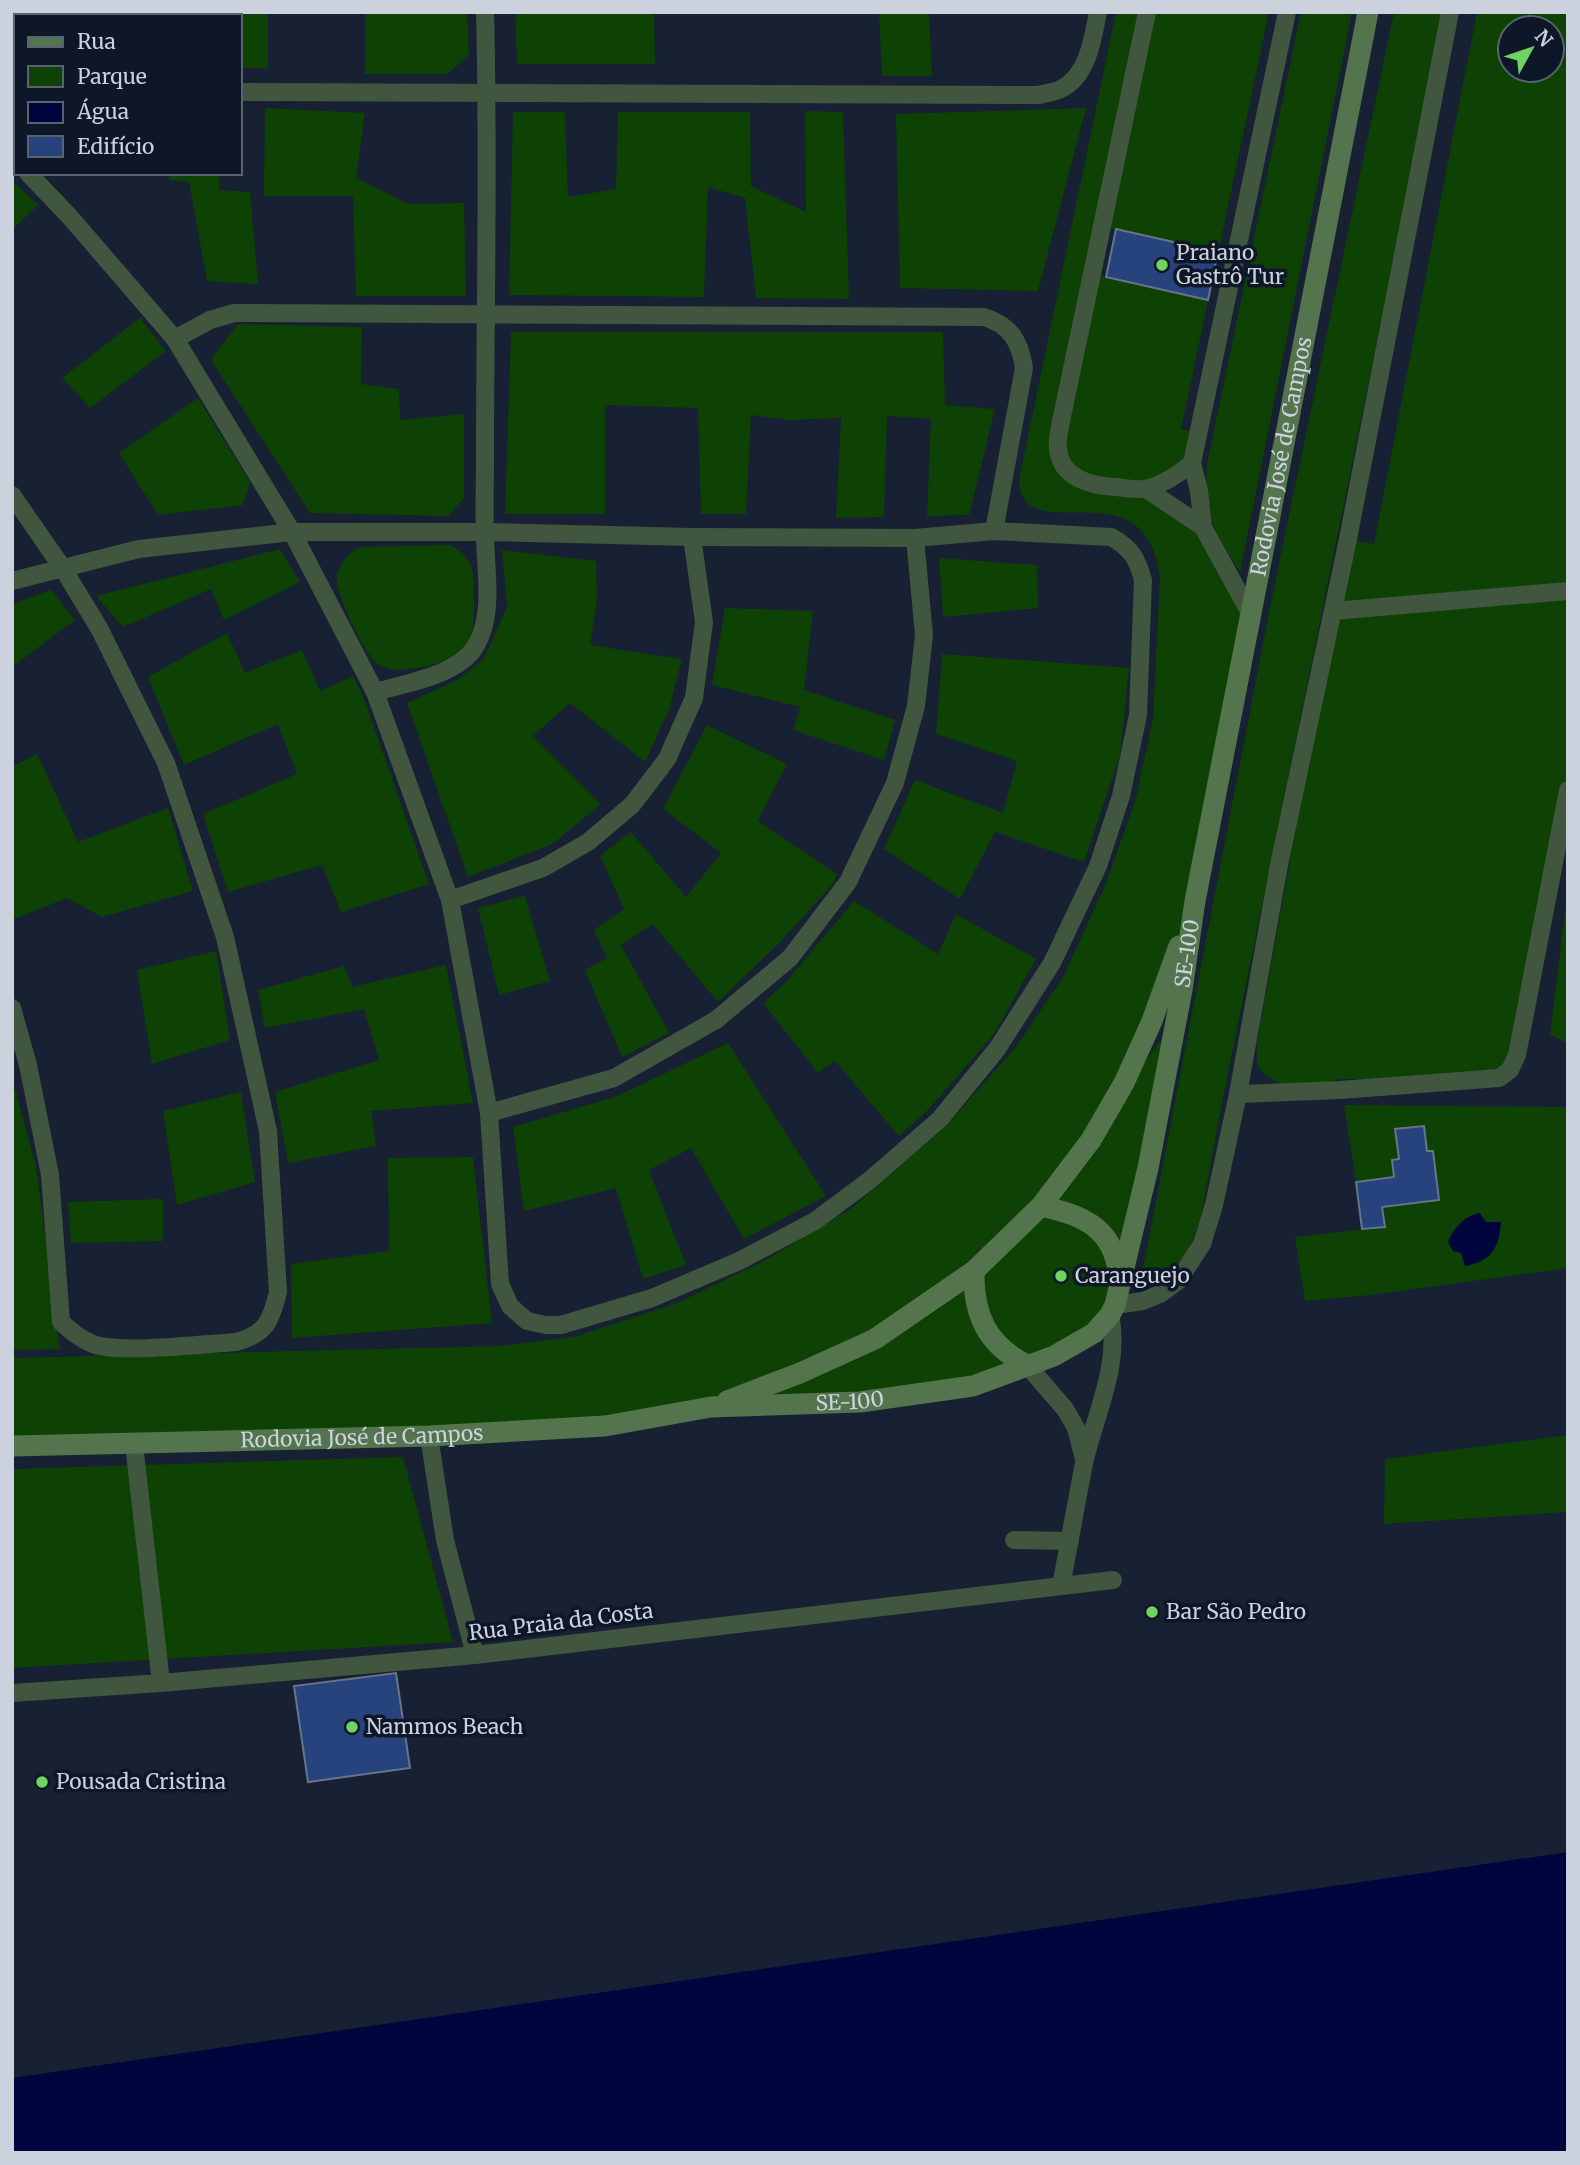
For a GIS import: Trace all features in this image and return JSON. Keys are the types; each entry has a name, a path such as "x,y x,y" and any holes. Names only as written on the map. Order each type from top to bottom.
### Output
{"main road":[{"name":"Rodovia José de Campos","path":"1195,901 1368,12"},
{"name":"SE-100","path":"711,1407 800,1373 875,1339 975,1271 1041,1206 1091,1140 1124,1083 1152,1021 1195,901"},
{"name":"SE-100","path":"711,1407 860,1402 973,1386 1054,1356 1094,1333 1112,1310 1148,1168 1182,990 1195,901"},
{"path":"1041,1206 1078,1216 1096,1228 1111,1246 1121,1282"},
{"path":"975,1271 974,1292 978,1314 991,1338 1010,1357 1027,1366"},
{"name":"Rodovia José de Campos","path":"12,1446 429,1436 605,1426 711,1407"}],"street":[{"path":"375,692 428,678 456,665 473,651 481,635 486,614 485,12"},
{"path":"242,92 1040,95 1062,89 1079,72 1091,51 1098,12"},
{"path":"1147,12 1060,426 1058,448 1063,463 1074,476 1089,484 1146,489 1170,479 1192,463"},
{"path":"1251,615 1203,527 1199,491 1192,463 1287,12"},
{"path":"1061,1586 1085,1462 1113,1352 1112,1310 1160,1294 1178,1282 1202,1244 1214,1205 1238,1094 1279,865 1333,611 1450,12"},
{"path":"12,581 139,549 292,532 915,538 994,531 1111,537 1123,544 1138,561 1143,580 1138,715 1121,796 1098,866 1052,963 997,1049 940,1119 870,1180 815,1221 740,1261 652,1298 561,1325 527,1321 510,1306 500,1284 489,1113 450,901 375,692 292,532 176,339 70,216 30,175"},
{"path":"176,339 210,320 234,313 984,317 998,321 1011,332 1021,348 1024,368 994,531"},
{"path":"1146,489 1203,527"},
{"path":"12,495 62,567 99,628 166,763 225,937 268,1131 278,1292 265,1328 252,1338 236,1342 122,1348 95,1345 76,1336 61,1322 50,1175 28,1065 12,1008"},
{"path":"450,901 542,868 588,842 632,805 667,759 694,698 704,622 692,537"},
{"path":"489,1113 614,1078 716,1020 790,958 848,882 895,783 916,706 924,635 915,538"},
{"path":"1333,611 1568,591"},
{"path":"1238,1094 1340,1090 1499,1078 1510,1070 1517,1055 1568,790"},
{"path":"1027,1366 1065,1409 1076,1428 1085,1462"},
{"path":"429,1436 445,1540 475,1655"},
{"path":"134,1444 161,1683"},
{"path":"1014,1540 1070,1541"},
{"name":"Rua Praia da Costa","path":"12,1693 161,1683 475,1655 1113,1580"}],"green space":[{"path":"268,12 268,68 242,68 242,14 140,14"},
{"path":"365,12 467,12 469,55 447,74 365,74"},
{"path":"515,12 654,12 655,64 517,64"},
{"path":"879,12 929,12 932,76 882,76"},
{"path":"1116,12 1269,12 1181,429 1199,433 1192,463 1147,489 1203,527 1251,615 1195,901 1108,1113 1163,1037 1110,1315 1027,1365 860,1402 772,1393 605,1426 12,1446 12,1358 499,1346 573,1337 675,1304 764,1261 852,1208 947,1125 1016,1047 1063,977 1104,888 1135,802 1153,719 1160,578 1150,543 1132,523 1110,515 1040,510 1025,501 1019,480","holes":["1103,226 1116,230 1106,277 1093,275"]},
{"path":"1301,12 1352,12 1240,572 1223,546 1210,517 1206,497 1207,464"},
{"path":"1394,12 1444,12 1201,1216 1191,1245 1181,1260 1156,1283 1149,1285 1141,1279 1271,602"},
{"path":"1477,12 1568,12 1568,790 1517,1055 1499,1078 1341,1079 1295,1088 1278,1083 1265,1075 1257,1064 1257,1043 1348,539 1374,544"},
{"path":"265,108 365,113 356,178 408,204 464,203 466,296 356,296 353,196 264,196"},
{"path":"1086,108 1038,291 900,288 896,114"},
{"path":"805,111 843,112 849,299 756,298 745,198 708,187 704,297 509,295 513,112 565,112 568,197 616,189 618,112 750,112 751,186 806,212"},
{"path":"169,175 219,175 219,190 250,192 258,284 207,281 189,182 169,180"},
{"path":"12,180 38,205 12,230"},
{"path":"140,318 166,351 90,408 62,378"},
{"path":"238,324 362,327 361,384 399,389 400,420 464,414 464,498 448,516 310,513 211,360"},
{"path":"511,332 943,332 945,405 995,409 969,515 927,516 931,419 887,416 884,517 836,518 841,418 790,420 751,415 746,514 701,514 698,408 605,405 605,514 505,514"},
{"path":"198,398 250,482 243,505 158,515 119,453"},
{"path":"450,545 465,557 472,570 474,620 468,643 461,651 443,662 396,670 379,665 358,636 345,608 337,583 340,566 360,547"},
{"path":"280,549 300,582 224,620 211,589 123,627 96,596"},
{"path":"502,550 596,561 597,601 590,645 682,659 669,710 645,762 570,703 533,736 601,804 554,843 468,877 407,703 459,679 484,659 507,607"},
{"path":"939,558 1037,565 1038,608 943,617"},
{"path":"51,590 75,620 12,667 12,604"},
{"path":"725,608 813,611 804,690 895,720 884,760 793,730 800,707 712,685"},
{"path":"227,633 245,673 302,650 320,691 353,676 363,696 429,884 341,912 322,865 228,892 203,814 297,774 278,724 184,765 148,677"},
{"path":"942,654 1129,668 1120,756 1084,862 995,832 960,899 884,849 915,780 1003,813 1017,761 936,734"},
{"path":"707,725 787,764 758,821 837,874 832,885 780,942 718,1002 653,924 621,945 669,1033 622,1057 585,970 607,958 594,930 624,909 600,856 631,832 686,897 721,853 663,809"},
{"path":"37,754 78,842 168,808 193,891 102,917 67,898 12,920 12,767"},
{"path":"1568,887 1568,1044 1550,1034"},
{"path":"525,896 550,981 499,995 478,908"},
{"path":"854,901 938,954 956,914 1036,959 994,1034 929,1109 899,1136 835,1061 818,1073 763,1003 786,982"},
{"path":"216,951 230,1040 152,1064 137,970"},
{"path":"446,965 473,1103 371,1111 376,1146 288,1163 275,1092 379,1060 364,1009 265,1028 258,990 344,966 352,987"},
{"path":"728,1043 826,1196 744,1239 691,1148 649,1170 686,1265 643,1279 616,1188 524,1211 513,1127 615,1097"},
{"path":"15,1089 36,1167 60,1349 12,1350 12,1090"},
{"path":"241,1092 255,1182 177,1205 163,1111"},
{"path":"1344,1105 1568,1107 1568,1268 1371,1295 1305,1301 1295,1237 1384,1227 1382,1207 1433,1151 1427,1151 1395,1130 1398,1151 1402,1151 1394,1177 1356,1182"},
{"path":"473,1157 492,1323 292,1338 291,1264 389,1251 388,1158"},
{"path":"163,1199 163,1241 71,1243 68,1202"},
{"path":"1568,1435 1568,1512 1384,1524 1385,1459"},
{"path":"403,1457 453,1642 12,1668 12,1469"}],"water":[{"path":"1480,1213 1486,1222 1501,1222 1498,1239 1488,1257 1465,1266 1461,1253 1453,1251 1448,1242 1461,1223"},
{"path":"1568,1852 1568,2153 12,2153 12,2078"}],"building":[{"name":"Praiano Gastrô Tur","path":"1116,229 1218,252 1208,300 1106,277"},
{"path":"1424,1126 1427,1151 1433,1151 1439,1200 1382,1207 1385,1227 1362,1229 1356,1182 1394,1177 1392,1160 1399,1159 1395,1129"},
{"name":"Nammos Beach","path":"396,1673 410,1768 308,1782 294,1686"}],"place":[{"name":"Praiano Gastrô Tur","path":"1162,265"},
{"name":"Caranguejo","path":"1061,1276"},
{"name":"Bar São Pedro","path":"1152,1612"},
{"name":"Nammos Beach","path":"352,1727"},
{"name":"Pousada Cristina","path":"42,1782"}]}
